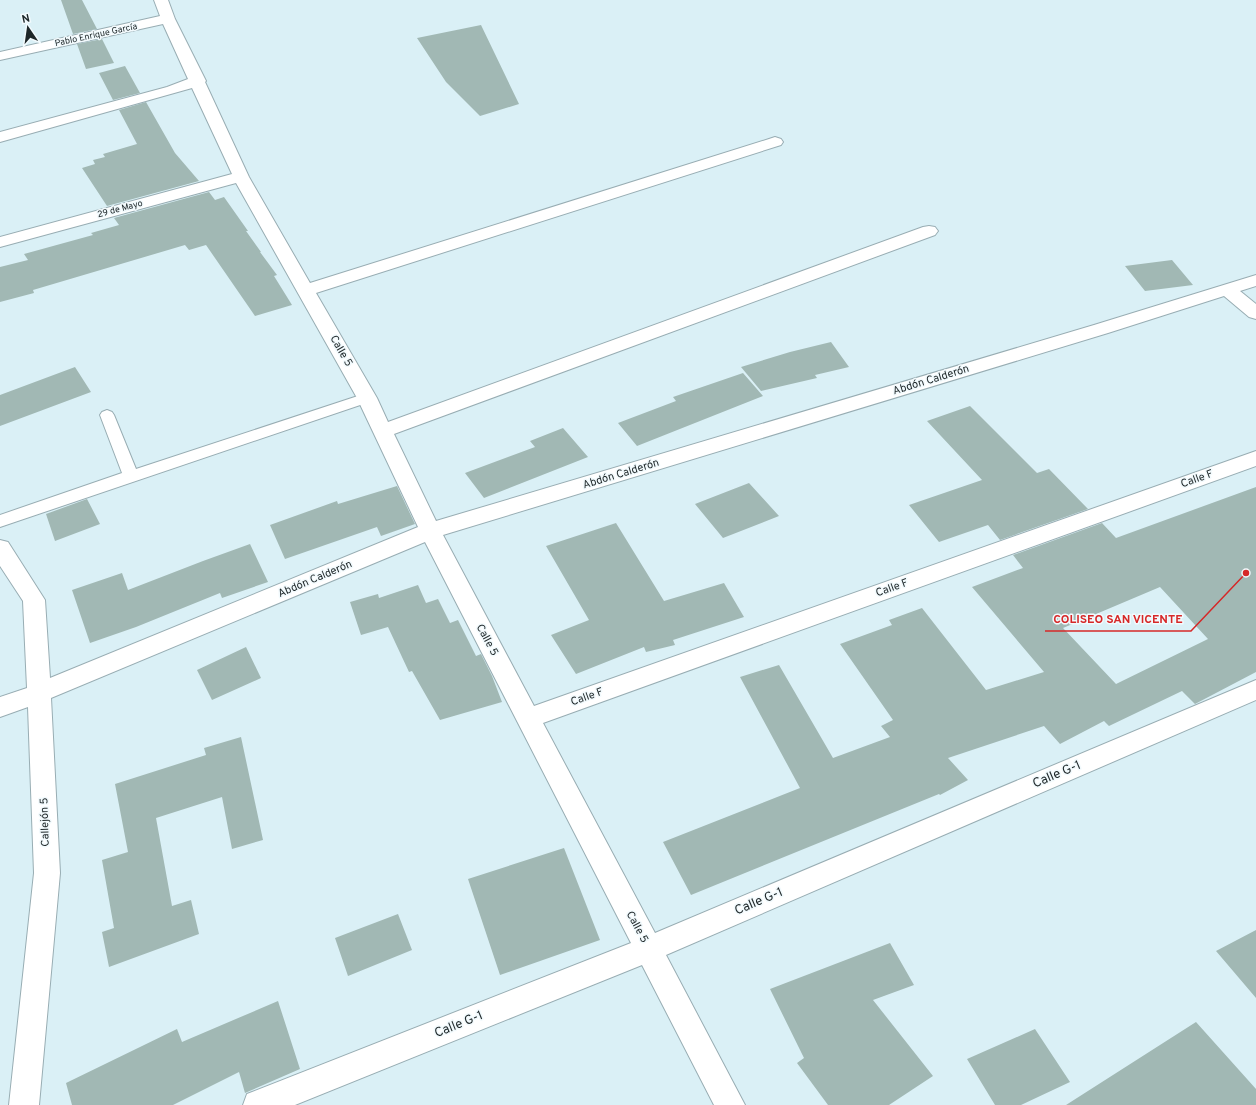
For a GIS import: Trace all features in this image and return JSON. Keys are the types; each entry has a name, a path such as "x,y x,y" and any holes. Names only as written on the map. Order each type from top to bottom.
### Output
{"street":[{"name":"Calle 5","path":"161,0 168,19 198,81 241,177 367,398 430,531 730,1105"},
{"name":"Pablo Enrique García","path":"0,56 168,19"},
{"path":"0,137 172,90 198,81"},
{"path":"306,290 775,142"},
{"name":"29 de Mayo","path":"0,242 241,177"},
{"path":"383,431 929,231"},
{"name":"Abdón Calderón","path":"0,707 39,693 430,531 1101,329 1256,280"},
{"path":"1227,289 1256,314"},
{"name":"Calle F","path":"528,718 1256,458"},
{"name":"Callejón 5","path":"0,548 34,600 47,873 24,1105"},
{"name":"Calle G-1","path":"258,1105 649,949 1256,690"}],"lane":[{"path":"0,521 367,398"},
{"path":"107,415 131,476"}],"building":[{"path":"61,0 82,0 97,29 73,34"},
{"path":"481,25 519,104 480,116 446,82 417,38"},
{"path":"102,39 114,63 86,69 77,44"},
{"path":"125,66 140,93 113,100 99,73"},
{"path":"146,102 175,153 199,181 107,206 82,168 95,164 93,160 105,157 103,154 137,144 119,110"},
{"path":"209,192 215,200 224,197 277,275 274,276 292,305 255,316 206,245 189,250 185,245 33,290 34,293 0,302 0,267 28,260 24,254 93,235 91,233 119,225 114,218"},
{"path":"1172,260 1193,285 1145,291 1125,266"},
{"path":"831,342 849,367 815,375 817,378 761,391 741,367 790,352"},
{"path":"75,367 91,392 0,426 0,395"},
{"path":"743,373 763,396 637,446 618,423 676,401 673,397"},
{"path":"970,406 1037,473 1049,469 1088,509 1000,540 988,525 939,542 909,505 982,480 927,421"},
{"path":"563,428 588,457 484,498 465,473 535,447 530,441"},
{"path":"749,483 779,516 723,538 695,504"},
{"path":"397,486 415,524 381,536 377,527 285,559 270,525 337,501 338,504"},
{"path":"1256,487 1256,672 1195,704 1182,691 1109,726 1104,721 1060,744 1044,726 948,758 968,780 940,795 939,794 691,895 663,842 800,788 740,677 779,665 833,758 890,737 881,726 893,720 840,644 892,625 889,620 922,608 986,690 1044,672 972,587 1023,568 1013,555 1102,523 1116,538","holes":["1160,587 1208,639 1116,684 1063,628"]},
{"path":"87,499 100,524 55,541 46,514"},
{"path":"616,523 664,601 724,583 744,617 673,640 675,645 646,652 644,647 576,674 551,635 589,620 546,546"},
{"path":"250,544 268,582 222,598 220,593 136,627 90,643 72,590 122,573 128,590"},
{"path":"418,585 426,603 438,599 450,623 458,620 476,656 481,654 492,676 502,702 440,720 412,671 409,672 388,627 361,635 350,602 378,594 379,598"},
{"path":"246,647 261,678 212,700 197,670"},
{"path":"241,737 263,840 232,849 222,797 156,818 172,906 191,900 199,934 109,967 102,932 114,928 102,860 128,852 115,784 206,755 204,748"},
{"path":"564,848 600,940 500,975 468,879"},
{"path":"398,914 412,950 348,976 335,938"},
{"path":"1256,930 1256,998 1216,951"},
{"path":"890,943 914,985 873,1000 933,1076 889,1105 828,1105 797,1063 804,1058 770,989"},
{"path":"278,1001 300,1069 245,1093 239,1072 173,1105 72,1105 66,1083 177,1029 182,1042"},
{"path":"1196,1022 1256,1089 1256,1105 1066,1105"},
{"path":"1035,1029 1070,1082 1021,1105 995,1105 967,1059"}],"place":[{"name":"COLISEO SAN VICENTE","path":"1246,573"}]}
